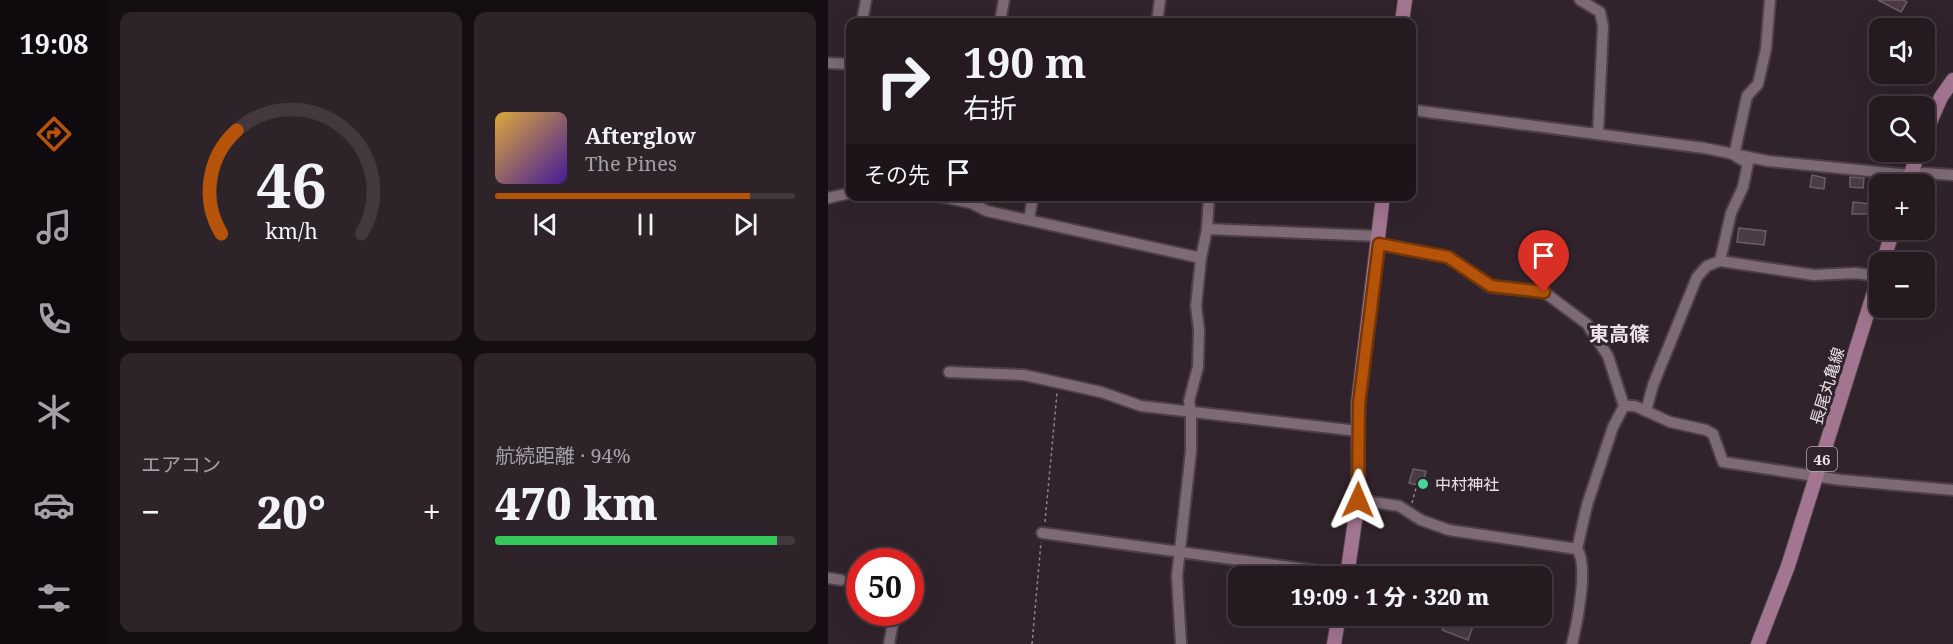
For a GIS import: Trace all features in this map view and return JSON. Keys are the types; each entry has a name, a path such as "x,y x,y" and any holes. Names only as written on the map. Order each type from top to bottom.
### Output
{"main road":[{"path":"1403,18 1405,0"},
{"path":"1935,111 1953,80"},
{"path":"1349,566 1358,500 1361,384 1383,201"},
{"name":"長尾丸亀線","path":"1758,644 1780,587 1869,306"},
{"path":"1334,644 1338,626"}],"street":[{"path":"863,18 866,0"},
{"path":"1001,18 1004,0"},
{"path":"1158,18 1160,0"},
{"path":"1580,0 1600,12 1603,26 1598,134"},
{"path":"1734,155 1747,96 1758,84 1766,49 1770,0"},
{"path":"828,63 846,64"},
{"path":"1416,111 1704,148 1768,161 1869,175"},
{"path":"1720,261 1731,213 1743,186 1748,163 1734,155"},
{"path":"1922,174 1953,175"},
{"path":"828,198 846,194"},
{"path":"957,201 1029,220 1201,258"},
{"path":"1029,220 1032,201"},
{"path":"1181,644 1177,576 1191,451 1189,401 1198,368 1199,330 1196,306 1209,201"},
{"path":"1207,229 1379,240 1448,257 1491,286 1538,289 1587,324 1602,345 1618,383 1624,406 1613,427 1587,505 1576,549"},
{"path":"1646,411 1653,385 1696,277 1707,266 1720,261 1814,275 1869,271"},
{"path":"949,372 1024,375 1055,380 1141,406 1358,431"},
{"path":"1624,406 1635,406 1670,422 1713,434 1723,462 1817,474 1841,480 1953,490"},
{"path":"1358,500 1385,502 1421,520 1449,530 1576,549 1581,554 1582,572 1577,626 1572,644"},
{"path":"1042,533 1287,566"},
{"path":"828,578 841,580"},
{"path":"889,644 892,626"}],"path":[{"path":"1032,644 1057,389"},
{"path":"1410,513 1416,488"}],"building":[{"path":"1878,0 1903,0 1907,2 1901,12"},
{"path":"1812,175 1825,178 1824,189 1810,187"},
{"path":"1850,177 1864,178 1863,188 1850,187"},
{"path":"1853,202 1869,204 1869,214 1852,214"},
{"path":"1739,228 1766,231 1764,245 1737,242"},
{"path":"1413,469 1426,471 1422,486 1409,483"},
{"path":"1444,626 1473,626 1468,640 1442,630"}],"place":[{"name":"中村神社","path":"1423,484"}],"district":[{"name":"東高篠","path":"1619,333"}],"route":[{"path":"1358,500 1359,404 1379,244 1448,257 1484,284 1510,289 1538,289 1544,292"}]}
